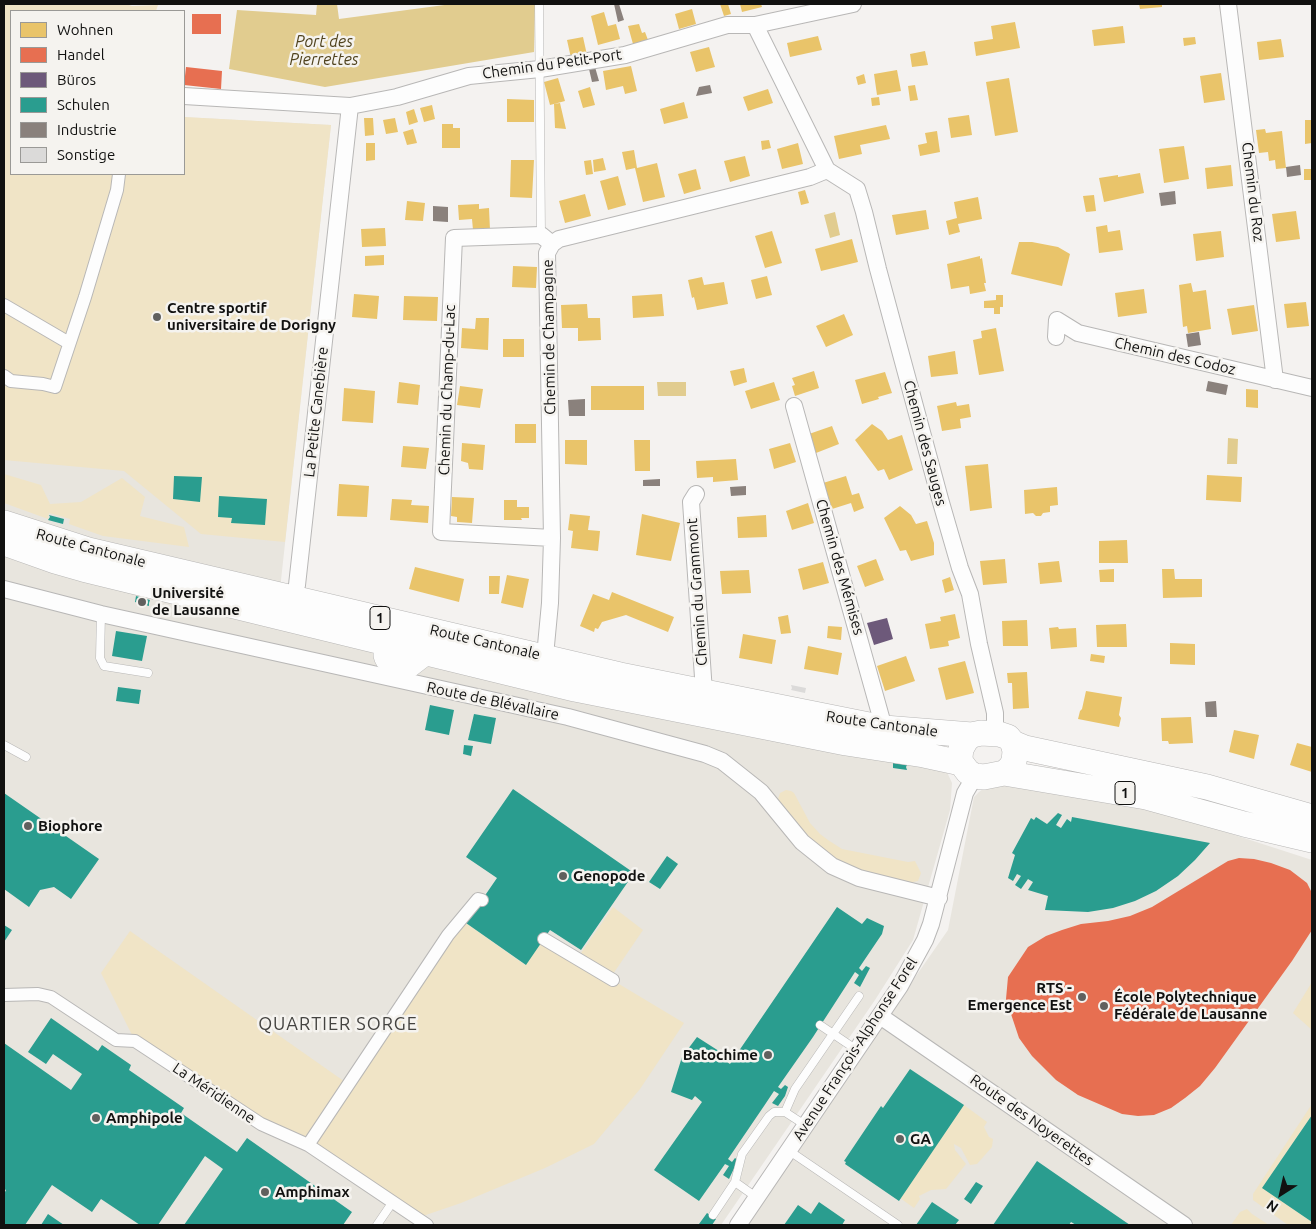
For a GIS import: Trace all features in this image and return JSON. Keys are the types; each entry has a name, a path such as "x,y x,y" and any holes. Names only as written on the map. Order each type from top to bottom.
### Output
{"main road":[{"name":"Route Cantonale","path":"4,523 88,550 612,673 884,728 993,737 1025,748 1207,787 1312,817"},
{"name":"Route Cantonale","path":"4,543 83,569 574,689 846,743 924,755 968,770"},
{"path":"390,644 396,633 403,632 446,640 476,640"},
{"path":"993,737 1015,751 1014,762 1010,768 1004,773 984,777 968,770 960,757 961,749 966,740 993,737"},
{"name":"1","path":"1004,773 1091,786 1146,797 1244,824 1312,840"}],"street":[{"name":"Chemin du Petit-Port","path":"185,96 350,106 397,97 469,76 540,68 625,55 727,26 755,25 853,4"},
{"name":"Chemin du Roz","path":"1228,4 1276,380"},
{"path":"755,25 827,170"},
{"name":"La Petite Canebière","path":"292,598 297,585 350,106"},
{"name":"Chemin de Champagne","path":"545,656 550,603 552,538 546,239 559,239 810,177 827,170"},
{"name":"Chemin des Sauges","path":"827,170 857,190 864,212 940,499 960,568 970,594 995,713 993,737"},
{"path":"4,376 12,381 55,387 118,190 119,175"},
{"name":"Chemin du Champ-du-Lac","path":"546,239 454,238 441,532 552,538"},
{"path":"4,306 69,343"},
{"name":"Chemin des Codoz","path":"1056,337 1057,320 1078,333 1312,388"},
{"name":"Chemin des Mémises","path":"794,406 884,728"},
{"name":"Chemin du Grammont","path":"696,494 691,502 704,692"},
{"name":"Route de Blévallaire","path":"4,589 101,614 568,717 704,754 722,761 761,792 802,842 832,866 859,878 939,898"},
{"name":"Avenue François-Alphonse Forel","path":"738,1225 900,986 925,940 939,898 965,794 968,770"},
{"path":"308,1145 448,935 478,899 482,900"},
{"path":"544,939 613,980"},
{"name":"La Méridienne","path":"4,995 38,994 52,997 116,1040 135,1041 261,1124 308,1145 422,1222"},
{"name":"Route des Noyerettes","path":"880,1016 1184,1225"}],"lane":[{"path":"539,4 538,52 546,239"},
{"path":"101,614 100,658 104,666 148,673"},
{"path":"4,745 26,758"},
{"path":"785,1112 795,1089 858,996"},
{"path":"820,1025 856,1050"},
{"path":"713,1215 735,1182 742,1154 765,1121 774,1112 785,1112 805,1125"},
{"path":"788,1150 898,1225"},
{"path":"735,1182 756,1197"},
{"path":"377,1225 392,1203"},
{"path":"880,1225 886,1217"}],"shaded area":[{"name":"Université de Lausanne","path":"4,4 19,4 10,10 10,175 185,175 185,117 331,125 281,580 279,623 425,664 946,770 952,783 950,810 913,940 875,1000 721,1225 4,1225"},
{"name":"Centre sportif universitaire de Dorigny","path":"4,4 158,5 156,10 10,10 10,175 185,175 185,117 331,125 285,542 201,534 124,471 4,460"},
{"path":"4,474 41,485 50,504 81,502 122,478 145,497 140,516 184,527 189,547 103,536 69,524 70,519 49,513 48,519 4,503"},
{"name":"École Polytechnique Fédérale de Lausanne","path":"1021,783 1139,804 1312,860 1312,1225 748,1225 842,1082 948,930 974,797 987,786"},
{"path":"786,790 794,793 810,823 828,840 842,849 908,862 915,861 921,873 918,881 908,883 884,879 834,859 810,841 782,808 778,799 780,793"},
{"path":"613,907 643,930 613,974 581,953"},
{"path":"466,923 525,965 544,939 684,1023 640,1089 594,1144 545,1168 461,1203 417,1218 135,1041 101,973 130,931 348,1084 448,935"},
{"path":"1312,982 1312,1030 1293,1013"},
{"path":"1312,1104 1312,1115 1263,1188 1312,1222 1312,1225 1288,1225 1253,1200 1253,1194"},
{"path":"964,1105 987,1122 984,1127 989,1137 993,1139 992,1147 977,1164 970,1165 961,1148 954,1144 955,1150 966,1164 946,1189 931,1190 919,1196 920,1199 914,1208 900,1198"},
{"path":"1247,1209 1269,1225 1231,1225 1240,1212"}],"water":[{"name":"Port des Pierrettes","path":"317,4 337,4 339,19 452,4 535,4 534,52 325,87 229,69 237,10 316,15"},
{"path":"835,212 840,235 830,238 824,215"},
{"path":"657,382 686,382 686,396 658,396"},
{"path":"1228,438 1238,439 1237,464 1227,464"}],"building: Wohnen":[{"path":"720,4 728,4 731,14 724,16"},
{"path":"740,4 761,4 762,7 742,12"},
{"path":"1139,4 1162,4 1162,7 1140,9"},
{"path":"692,9 696,24 679,29 675,14"},
{"path":"604,12 608,26 616,24 620,39 598,45 591,16"},
{"path":"1015,22 1020,48 976,56 974,42 993,39 991,26"},
{"path":"639,24 642,33 645,32 648,40 633,44 628,26"},
{"path":"1123,26 1125,43 1094,46 1092,30"},
{"path":"818,36 822,50 790,57 787,43"},
{"path":"583,37 587,55 571,58 567,40"},
{"path":"1195,37 1196,44 1184,46 1183,38"},
{"path":"1281,39 1284,57 1259,60 1257,42"},
{"path":"709,47 715,67 696,72 690,52"},
{"path":"925,51 928,65 912,67 910,54"},
{"path":"631,66 637,91 625,94 623,86 606,90 603,71"},
{"path":"897,70 901,91 877,95 874,74"},
{"path":"1221,73 1225,100 1204,103 1200,76"},
{"path":"864,74 866,83 858,85 856,77"},
{"path":"558,78 565,101 550,105 544,82"},
{"path":"1009,78 1018,132 995,136 986,82"},
{"path":"915,85 918,100 910,101 908,86"},
{"path":"590,87 595,105 583,108 578,91"},
{"path":"768,89 773,103 748,111 743,97"},
{"path":"879,97 880,105 872,106 871,98"},
{"path":"507,99 534,100 534,122 507,122"},
{"path":"684,102 688,118 664,124 660,109"},
{"path":"560,103 566,129 555,128 554,104"},
{"path":"432,105 435,119 424,122 420,108"},
{"path":"414,109 418,122 409,125 406,112"},
{"path":"969,115 972,135 951,138 948,118"},
{"path":"364,118 373,118 374,135 365,136"},
{"path":"395,118 398,132 386,134 383,120"},
{"path":"1305,120 1312,120 1312,143 1305,144"},
{"path":"442,124 453,124 453,128 460,128 460,148 442,148"},
{"path":"886,125 890,139 860,145 862,154 839,159 834,136"},
{"path":"413,129 417,143 407,145 403,132"},
{"path":"1265,129 1266,133 1282,131 1286,168 1276,169 1275,160 1269,161 1268,152 1259,153 1256,130"},
{"path":"937,131 940,152 920,156 918,145 927,143 925,133"},
{"path":"769,140 771,148 762,150 761,141"},
{"path":"366,143 375,143 375,160 366,161"},
{"path":"798,143 803,164 782,169 777,149"},
{"path":"1184,146 1189,179 1164,183 1159,149"},
{"path":"634,150 637,168 657,163 665,197 643,202 635,168 626,170 622,152"},
{"path":"745,156 750,176 730,182 724,161"},
{"path":"603,158 606,170 594,172 593,160"},
{"path":"511,160 534,160 532,198 510,197"},
{"path":"591,160 593,174 586,175 584,161"},
{"path":"1231,165 1233,186 1207,189 1205,168"},
{"path":"696,169 701,189 684,194 678,174"},
{"path":"1304,169 1312,169 1312,180 1304,180"},
{"path":"1140,173 1144,193 1104,202 1099,178"},
{"path":"618,176 626,205 608,210 600,181"},
{"path":"805,190 809,203 801,205 798,192"},
{"path":"585,194 591,216 565,223 559,201"},
{"path":"1094,195 1096,211 1086,212 1083,196"},
{"path":"978,197 982,219 958,224 960,232 949,235 946,221 957,218 954,202"},
{"path":"407,201 425,203 423,221 405,220"},
{"path":"479,204 479,209 489,208 490,230 473,230 472,219 459,220 458,205"},
{"path":"926,210 929,229 896,235 892,215"},
{"path":"1296,211 1300,239 1276,242 1272,214"},
{"path":"1107,225 1108,232 1120,230 1123,250 1099,253 1096,227"},
{"path":"385,228 386,246 362,247 361,229"},
{"path":"772,231 782,263 765,268 755,236"},
{"path":"1221,231 1224,257 1196,261 1193,234"},
{"path":"852,239 858,262 821,271 815,249"},
{"path":"1019,242 1032,242 1058,247 1070,254 1062,286 1011,274"},
{"path":"384,255 384,265 365,266 365,256"},
{"path":"980,256 980,259 982,258 986,291 970,294 969,286 951,289 947,264"},
{"path":"513,266 537,267 536,288 512,287"},
{"path":"767,276 772,295 756,299 751,280"},
{"path":"702,277 704,285 724,282 728,304 697,310 688,280"},
{"path":"1191,283 1193,292 1206,290 1211,329 1188,333 1187,326 1183,327 1179,285"},
{"path":"1144,289 1147,313 1118,317 1115,293"},
{"path":"354,294 379,296 377,319 352,317"},
{"path":"662,294 664,316 633,318 632,296"},
{"path":"996,295 1003,295 1003,307 1000,307 1000,314 994,314 994,308 984,308 984,301 996,300"},
{"path":"404,296 438,297 437,321 403,320"},
{"path":"1306,302 1309,326 1287,328 1284,304"},
{"path":"587,304 588,318 600,318 601,340 578,341 578,328 562,328 561,305"},
{"path":"1254,305 1258,331 1232,335 1227,309"},
{"path":"844,314 853,335 826,347 816,326"},
{"path":"476,318 489,318 488,350 461,348 462,328 475,329"},
{"path":"996,328 1004,371 979,375 973,340 982,338 981,331"},
{"path":"503,339 524,339 524,357 503,357"},
{"path":"955,351 958,374 931,377 928,356"},
{"path":"744,368 747,382 734,386 730,371"},
{"path":"814,371 819,388 795,396 792,386 795,385 792,378"},
{"path":"885,372 892,393 862,404 855,380"},
{"path":"399,382 420,385 418,405 397,403"},
{"path":"774,382 780,400 751,409 745,391"},
{"path":"460,386 483,389 480,408 457,405"},
{"path":"591,386 644,386 644,410 591,410"},
{"path":"344,388 375,391 373,423 342,421"},
{"path":"1246,389 1258,390 1258,408 1246,407"},
{"path":"956,402 957,406 969,404 971,417 960,419 961,428 942,431 937,406"},
{"path":"515,424 536,424 536,443 515,443"},
{"path":"872,424 882,431 888,440 902,435 913,470 889,480 884,469 878,471 855,440"},
{"path":"832,426 839,444 816,453 809,434"},
{"path":"565,440 587,440 587,465 565,464"},
{"path":"634,440 650,440 650,471 635,471"},
{"path":"462,443 485,445 483,470 469,469 468,463 461,461"},
{"path":"790,443 796,462 774,469 769,449"},
{"path":"403,446 429,448 426,469 401,467"},
{"path":"736,459 738,480 713,482 713,477 697,478 696,461"},
{"path":"988,464 992,508 970,511 965,466"},
{"path":"1207,475 1242,477 1241,502 1206,500"},
{"path":"846,476 852,495 859,493 864,508 854,512 851,503 832,509 823,483"},
{"path":"339,484 369,486 367,517 337,516"},
{"path":"1057,487 1058,505 1050,506 1050,512 1043,513 1041,516 1036,516 1033,513 1025,514 1024,490"},
{"path":"452,497 474,498 472,523 457,522 457,517 451,516"},
{"path":"392,499 412,500 411,505 429,506 428,523 390,520"},
{"path":"504,500 517,500 517,507 529,507 529,518 504,520"},
{"path":"808,503 814,523 792,530 786,511"},
{"path":"900,506 911,515 916,524 927,521 934,543 934,555 911,561 906,550 900,551 884,518"},
{"path":"570,514 590,516 588,530 600,531 598,551 571,548 573,531 568,530"},
{"path":"642,514 680,523 671,561 636,555"},
{"path":"766,515 767,537 738,538 737,517"},
{"path":"1127,540 1128,563 1099,563 1099,541"},
{"path":"876,559 884,580 865,587 857,566"},
{"path":"1005,559 1007,583 983,585 980,561"},
{"path":"1059,561 1062,582 1040,584 1038,563"},
{"path":"823,562 829,583 803,590 798,569"},
{"path":"415,567 464,579 459,602 409,589"},
{"path":"1114,569 1114,582 1100,582 1099,570"},
{"path":"1162,569 1174,569 1175,579 1202,579 1202,597 1163,598"},
{"path":"749,570 751,593 722,594 720,571"},
{"path":"507,575 529,579 523,608 501,603"},
{"path":"489,576 500,576 499,594 489,594"},
{"path":"950,577 954,590 945,593 942,580"},
{"path":"612,592 674,617 668,632 626,615 602,622 598,629 595,628 594,632 580,626 593,594 609,600"},
{"path":"955,614 960,638 948,641 949,646 930,649 925,624 941,621 940,617"},
{"path":"788,615 791,633 781,634 778,617"},
{"path":"1027,620 1028,646 1003,646 1002,621"},
{"path":"1126,624 1127,647 1097,647 1096,625"},
{"path":"828,626 842,627 841,640 827,638"},
{"path":"1058,627 1059,629 1076,628 1077,647 1051,649 1049,628"},
{"path":"743,634 776,640 772,664 739,658"},
{"path":"1170,643 1195,644 1195,665 1170,664"},
{"path":"808,646 842,653 838,675 804,669"},
{"path":"1091,654 1105,656 1104,663 1090,661"},
{"path":"906,656 915,681 885,691 877,666"},
{"path":"965,661 974,693 946,700 938,668"},
{"path":"1027,672 1029,708 1013,709 1012,683 1008,683 1007,673"},
{"path":"1086,691 1122,697 1119,727 1078,719"},
{"path":"1191,717 1193,743 1169,744 1168,741 1162,741 1161,718"},
{"path":"1234,730 1259,735 1254,759 1229,752"},
{"path":"1297,743 1312,747 1312,772 1290,765"}],"building: Handel":[{"path":"192,14 221,14 221,34 192,34"},
{"path":"186,67 222,71 221,89 185,85"},
{"path":"1239,858 1271,863 1290,870 1307,883 1312,893 1312,930 1215,1068 1200,1086 1185,1098 1171,1108 1154,1115 1122,1114 1078,1095 1056,1080 1032,1056 1019,1038 1006,999 1008,977 1028,947 1046,936 1062,930 1081,924 1130,916 1152,907 1228,861"}],"building: Büros":[{"path":"887,618 893,639 874,645 867,623"}],"building: Schulen":[{"path":"174,476 202,477 200,502 173,499"},
{"path":"219,496 267,499 265,525 231,523 232,518 218,517"},
{"path":"49,515 64,519 63,524 48,520"},
{"path":"136,596 150,600 149,606 135,602"},
{"path":"116,631 147,636 142,661 112,656"},
{"path":"118,687 141,690 139,704 116,701"},
{"path":"430,705 454,710 449,735 425,730"},
{"path":"474,714 496,718 491,744 468,740"},
{"path":"464,745 473,746 471,756 463,754"},
{"path":"893,763 907,765 907,770 893,768"},
{"name":"Genopode","path":"513,789 634,873 581,950 550,930 526,965 466,923 497,878 466,857"},
{"name":"Biophore","path":"4,793 99,859 71,899 54,887 40,890 29,907 4,889"},
{"path":"1058,813 1062,815 1056,825 1061,828 1067,819 1071,822 1072,817 1210,843 1178,876 1156,891 1135,901 1113,908 1088,912 1045,910 1048,896 1028,890 1033,882 1028,879 1021,889 1015,885 1021,876 1017,874 1013,881 1008,878 1015,855 1012,853 1031,818 1034,820 1036,817 1047,824"},
{"path":"667,856 678,864 660,889 649,882"},
{"name":"Batochime","path":"837,907 862,924 867,918 884,926 882,934 859,968 862,971 866,966 870,968 860,987 854,983 859,975 855,972 778,1087 781,1089 785,1085 788,1087 785,1096 778,1106 772,1103 779,1094 774,1091 728,1159 732,1162 735,1158 738,1160 729,1179 723,1175 729,1166 725,1164 699,1201 654,1170 702,1102 695,1096 692,1100 671,1092 682,1057 697,1037 722,1053 719,1057 730,1064"},
{"path":"4,925 12,930 4,942"},
{"name":"Amphipole","path":"51,1018 98,1051 102,1045 131,1065 129,1070 184,1108 181,1113 237,1152 247,1138 352,1212 343,1225 184,1225 223,1169 205,1156 158,1225 140,1225 101,1199 92,1212 52,1185 25,1225 4,1225 4,1194 6,1190 4,1189 4,1043 71,1090 82,1074 53,1054 46,1064 28,1052"},
{"name":"GA","path":"910,1069 964,1105 899,1201 845,1164 846,1162 844,1161 881,1106 883,1108"},
{"path":"1312,1115 1312,1222 1262,1188"},
{"path":"1037,1161 1130,1225 1076,1225 1071,1222 1069,1225 993,1225"},
{"path":"976,1182 983,1186 971,1204 964,1199"},
{"path":"819,1202 845,1220 842,1225 784,1225 798,1205 811,1214"},
{"path":"932,1202 959,1220 955,1225 916,1225"},
{"path":"707,1213 716,1219 712,1225 699,1224"},
{"path":"48,1214 64,1225 41,1225"}],"building: Industrie":[{"path":"614,4 619,4 624,20 618,22"},
{"path":"595,67 599,81 592,82 589,69"},
{"path":"710,85 712,93 696,96 699,87"},
{"path":"1300,165 1301,175 1287,177 1286,167"},
{"path":"1175,191 1176,204 1161,206 1159,193"},
{"path":"433,206 448,207 448,222 433,221"},
{"path":"1199,332 1201,345 1188,347 1186,334"},
{"path":"1208,381 1228,385 1226,395 1206,391"},
{"path":"585,399 585,416 569,416 568,400"},
{"path":"660,479 660,486 643,486 643,480"},
{"path":"746,486 746,495 731,496 730,487"},
{"path":"1216,701 1217,717 1206,717 1205,702"}],"building: Sonstige":[{"path":"791,685 806,688 805,693 791,690"}],"place":[{"name":"Centre sportif universitaire de Dorigny","path":"157,317"},
{"name":"Université de Lausanne","path":"142,602"},
{"name":"Biophore","path":"28,826"},
{"name":"Genopode","path":"563,876"},
{"name":"RTS - Emergence Est","path":"1082,997"},
{"name":"École Polytechnique Fédérale de Lausanne","path":"1104,1006"},
{"name":"Batochime","path":"768,1055"},
{"name":"Amphipole","path":"96,1118"},
{"name":"GA","path":"900,1139"},
{"name":"Amphimax","path":"265,1192"}],"district":[{"name":"QUARTIER SORGE","path":"338,1024"}]}
